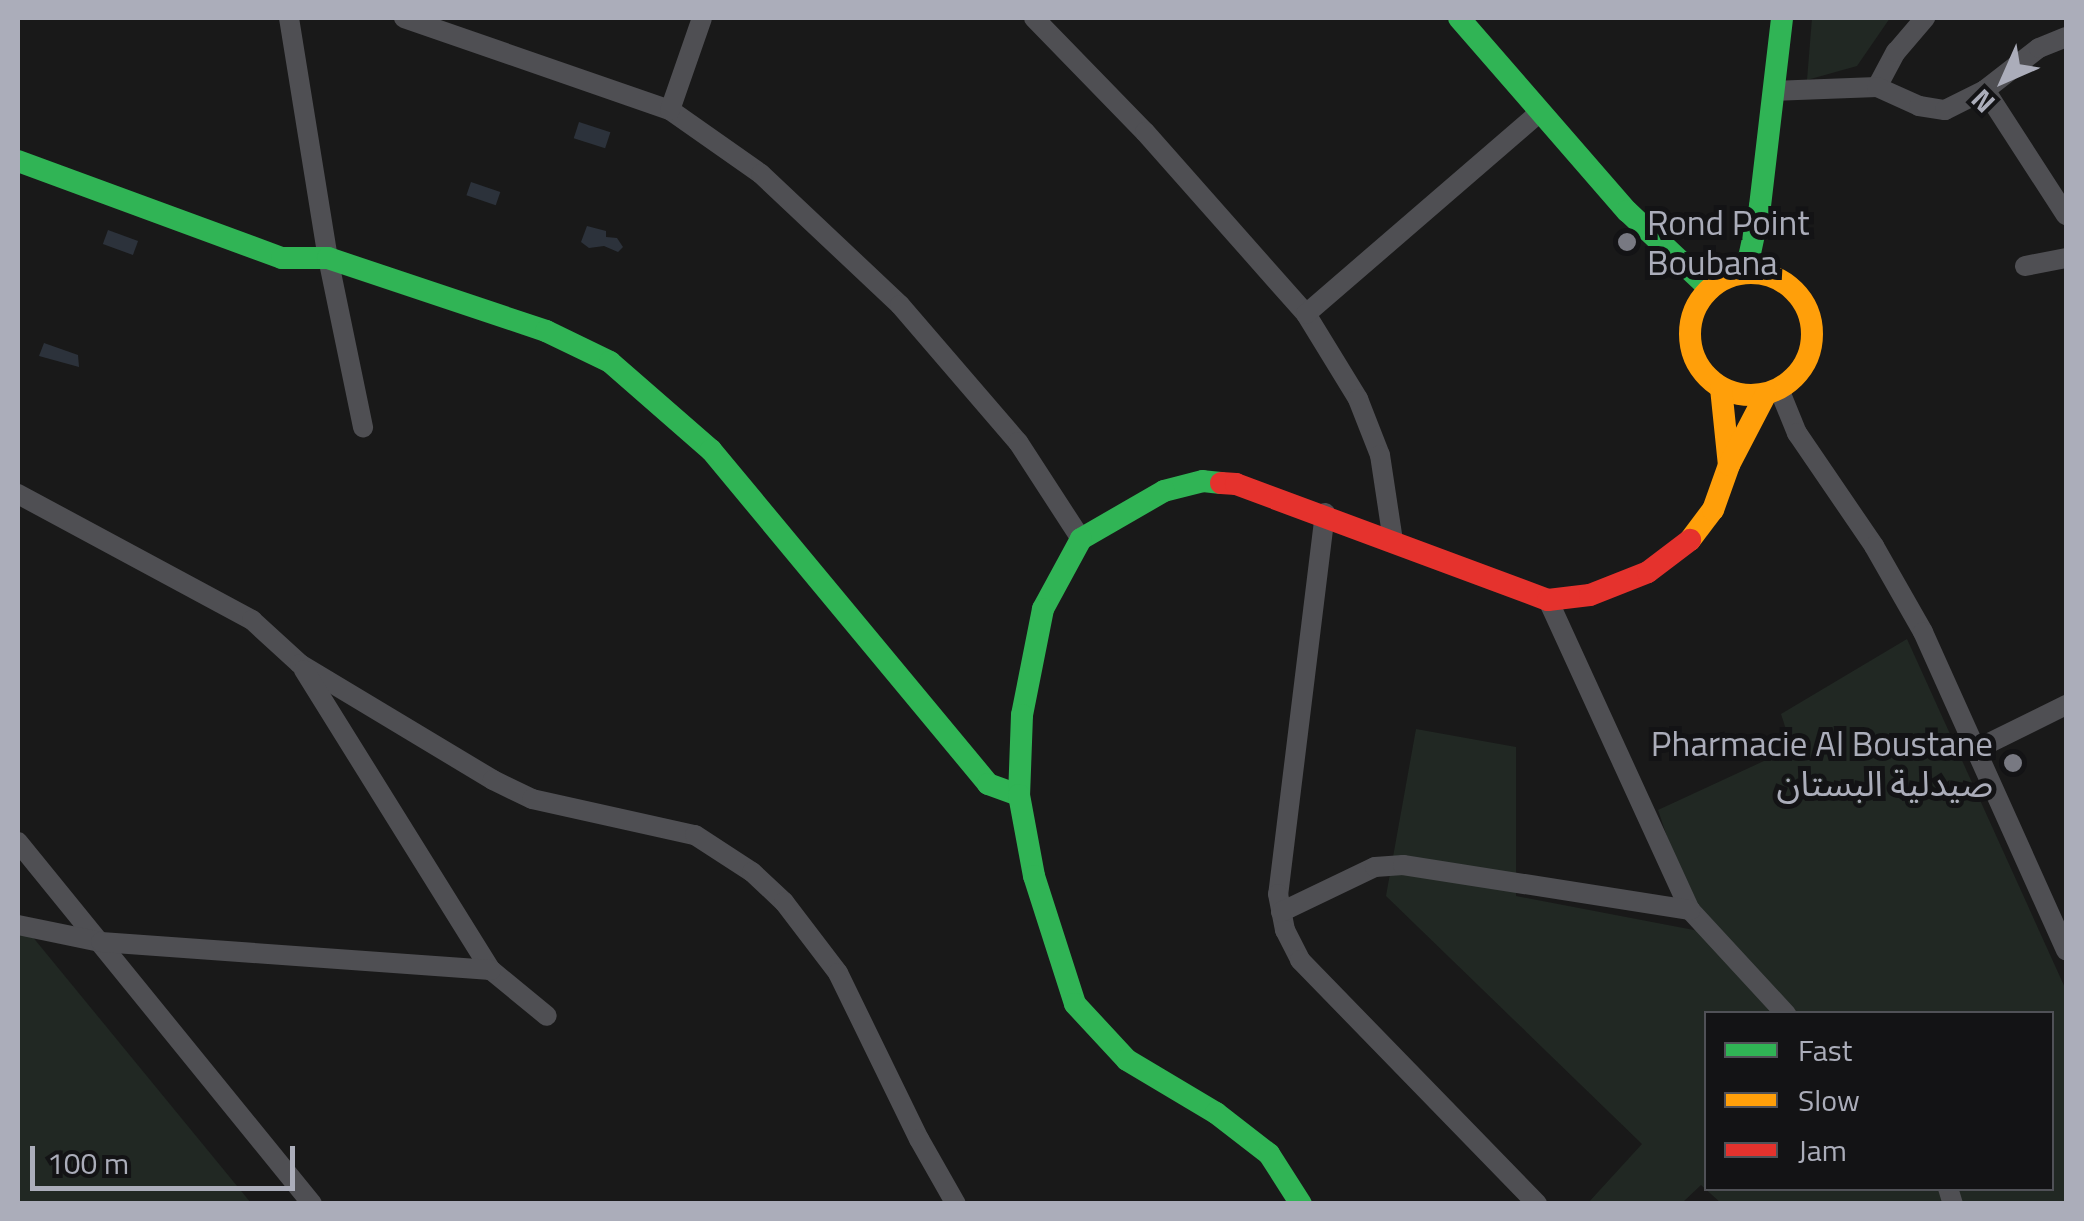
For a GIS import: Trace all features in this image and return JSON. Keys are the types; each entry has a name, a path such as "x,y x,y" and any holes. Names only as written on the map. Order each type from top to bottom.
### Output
{"street":[{"path":"289,18 328,258 363,427"},
{"path":"404,18 670,110 761,174 900,305 1018,442 1081,539"},
{"path":"670,110 702,18"},
{"path":"1034,18 1144,132 1306,314 1358,399 1380,455 1393,541"},
{"path":"1458,18 1538,114 1703,296"},
{"path":"1746,272 1760,206 1782,18"},
{"path":"1877,88 1896,52 1925,18"},
{"path":"1774,92 1877,88 1919,106 1945,110 1985,90 2020,60 2064,44"},
{"path":"1985,90 2066,215"},
{"path":"1306,314 1538,114"},
{"path":"18,161 282,258 328,258 546,332 610,362 710,450 988,784 1020,795"},
{"path":"1760,206 1774,277"},
{"path":"2025,266 2066,258"},
{"path":"1301,1204 1269,1154 1216,1113 1128,1060 1075,1004 1034,876 1020,795 1022,715 1042,609 1081,539 1164,491 1203,481 1236,484 1325,513 1548,600 1590,595 1625,584 1690,540 1713,510 1729,465 1772,391 1801,368 1812,339 1810,318 1801,299 1774,277 1746,272 1703,296 1689,342 1706,376 1722,388 1744,395 1772,391"},
{"path":"1722,388 1729,465"},
{"path":"1772,391 1874,546 1923,632 2066,950"},
{"path":"18,494 252,620 300,664 532,799 695,835 752,872 784,902 838,973 919,1139 956,1204"},
{"path":"1325,513 1278,894 1281,912 1300,960 1519,1195 1537,1204"},
{"path":"1548,600 1690,910 1783,1011"},
{"path":"300,664 491,970 547,1016"},
{"path":"1976,749 2066,704"},
{"path":"18,842 312,1204"},
{"path":"1281,912 1375,867 1403,865 1690,910"},
{"path":"18,925 102,942 491,970"}],"shaded area":[{"path":"1812,18 1890,18 1857,66 1807,80"},
{"path":"579,122 610,132 605,148 574,138"},
{"path":"471,182 500,192 496,205 466,195"},
{"path":"587,226 606,231 606,237 617,238 623,247 618,252 604,246 589,248 581,242"},
{"path":"108,230 138,241 133,255 103,244"},
{"path":"44,343 78,355 79,367 39,356"},
{"path":"1907,639 2066,990 2066,1203 1722,1204 1708,1191 2054,1191 2054,1011 1704,1011 1704,1188 1701,1185 1682,1203 1588,1203 1642,1144 1386,896 1416,729 1516,747 1516,896 1699,931 1658,810 1792,748 1781,714"},
{"path":"18,919 251,1203 18,1203"}],"traffic: fast":[{"path":"1459,18 1627,211 1709,288"},
{"path":"1746,272 1760,206 1782,18"},
{"path":"18,161 282,258 328,258 546,331 610,362 711,450 988,784 1019,795"},
{"path":"1221,483 1203,481 1164,491 1081,539 1043,609 1022,715 1019,795 1034,876 1075,1004 1127,1060 1216,1113 1269,1154 1301,1204"}],"traffic: slow":[{"path":"1751,273 1774,277 1794,291 1808,311 1812,334 1808,357 1794,377 1774,391 1751,395 1728,391 1708,377 1694,357 1690,334 1694,311 1708,291 1728,277 1751,273"},
{"path":"1721,388 1729,465"},
{"path":"1690,540 1713,510 1729,465 1766,394"}],"traffic: jam":[{"path":"1221,483 1236,484 1548,600 1590,595 1648,572 1690,540"}],"place":[{"name":"Rond Point Boubana","path":"1627,242"},
{"name":"Pharmacie Al Boustane صيدلية البستان","path":"2013,763"}]}
